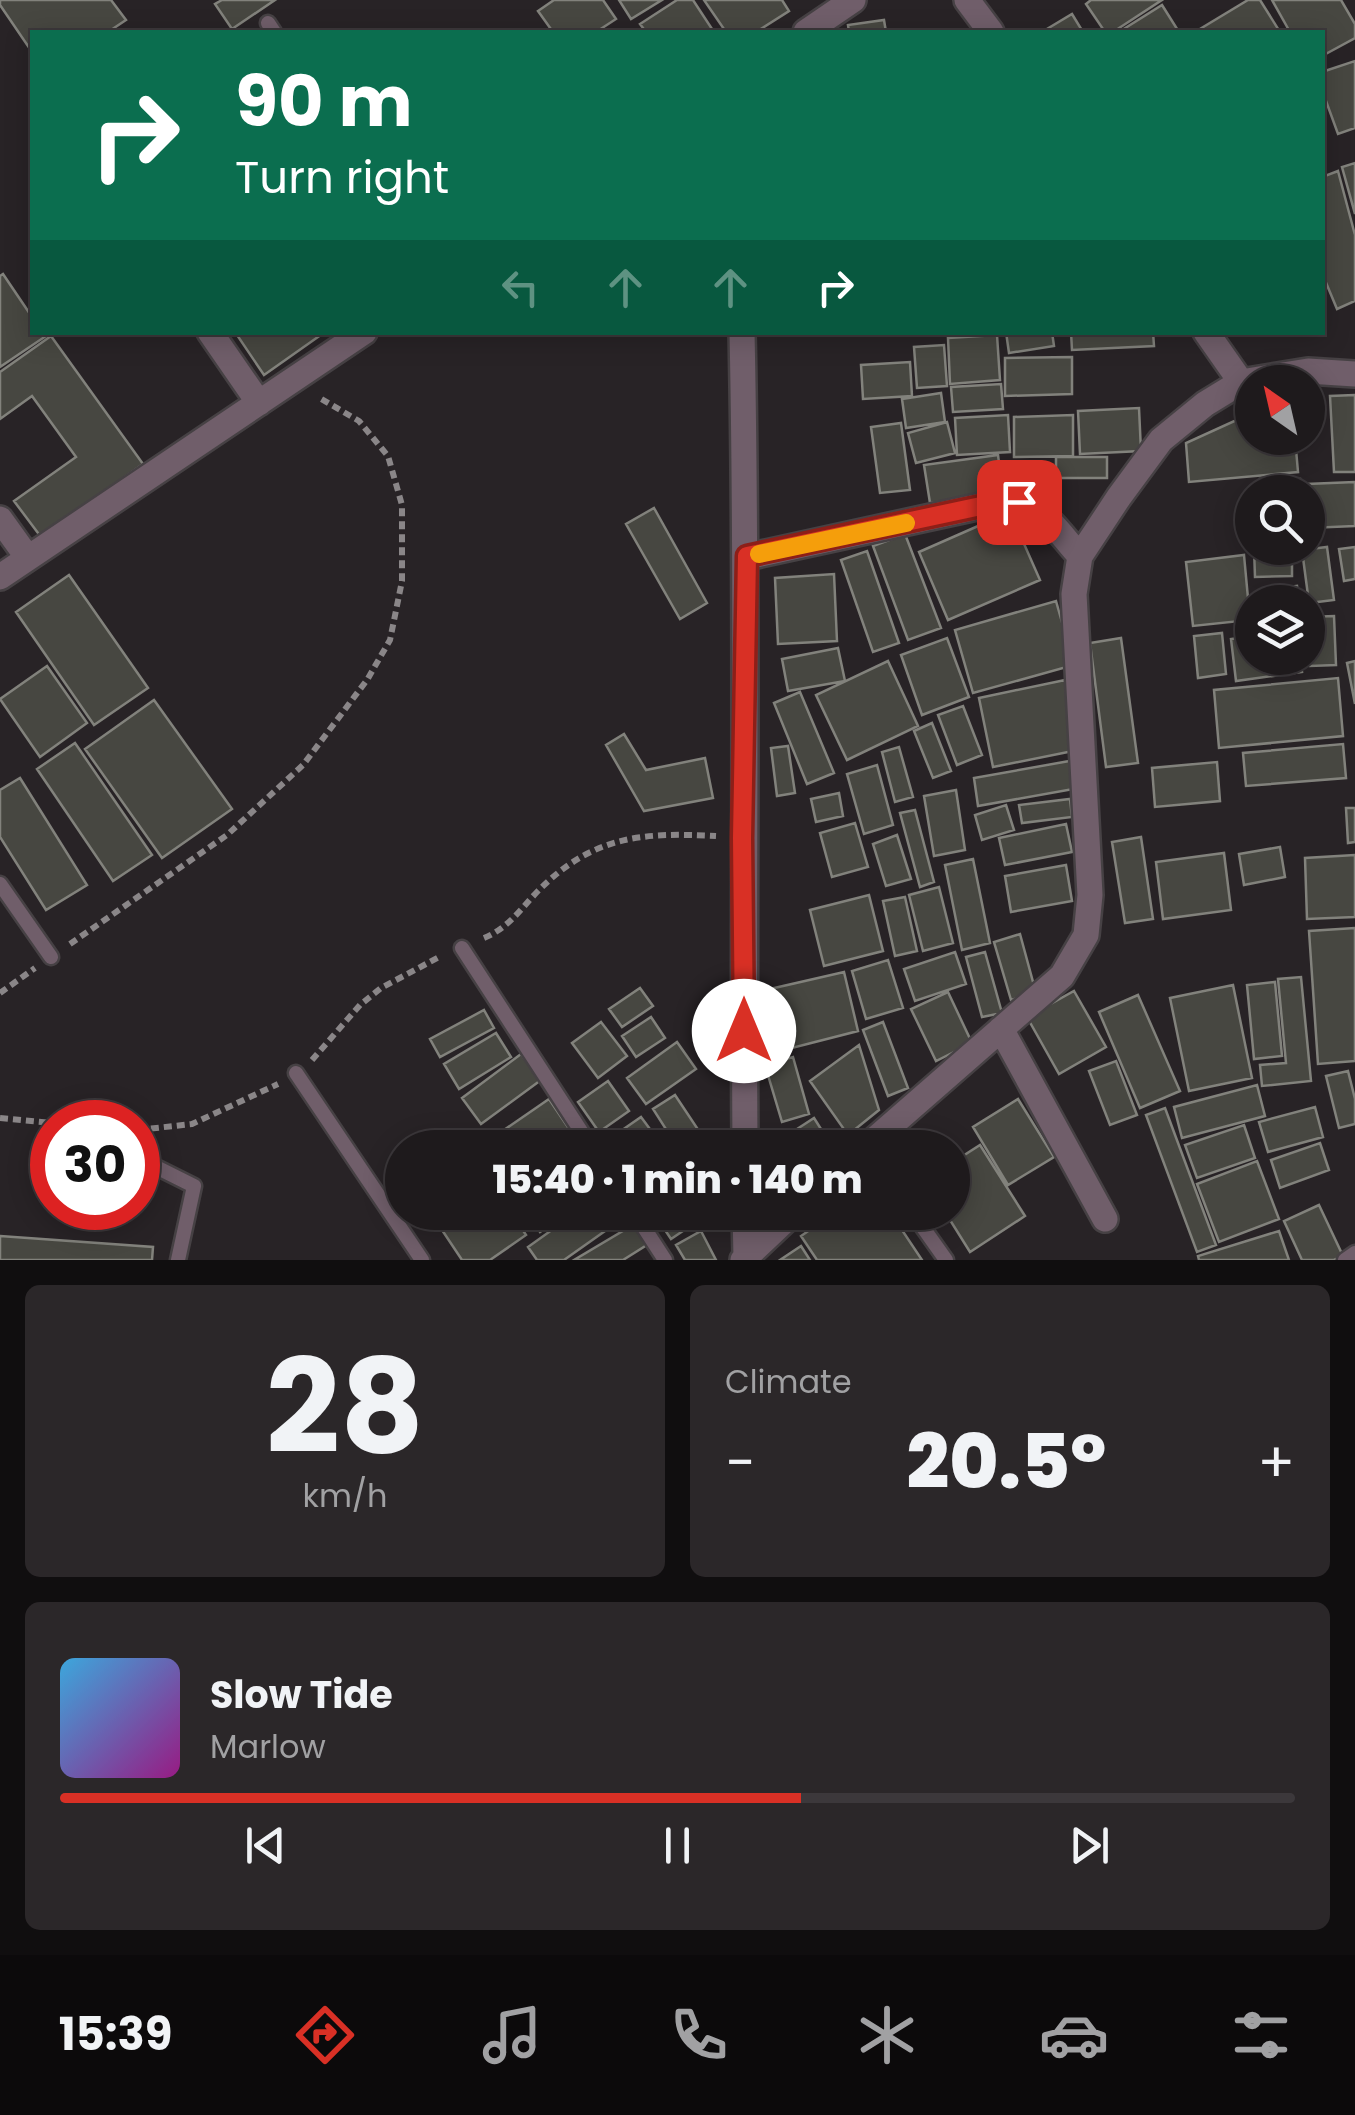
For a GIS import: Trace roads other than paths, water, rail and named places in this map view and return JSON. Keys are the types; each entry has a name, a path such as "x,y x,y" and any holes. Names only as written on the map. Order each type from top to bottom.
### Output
{"street":[{"path":"809,30 854,0"},
{"path":"967,0 989,30"},
{"path":"212,335 259,402"},
{"path":"0,577 360,335"},
{"path":"742,335 747,556 742,838 745,1130"},
{"path":"1208,335 1235,373"},
{"path":"1325,372 1355,374"},
{"path":"886,1130 1062,976 1086,934 1090,895 1074,594 1080,556 1161,440 1235,386"},
{"path":"747,556 995,503 1019,502 1042,514 1080,556"},
{"path":"0,519 28,558"},
{"path":"1002,1029 1105,1219"},
{"path":"744,1258 745,1230"},
{"path":"744,1258 774,1230"}],"lane":[{"path":"0,884 51,957"},
{"path":"462,948 580,1130"},
{"path":"296,1073 422,1260"},
{"path":"160,1169 194,1186 178,1260"},
{"path":"645,1230 664,1260"},
{"path":"925,1230 946,1260"},
{"path":"1345,1260 1355,1253"}]}
